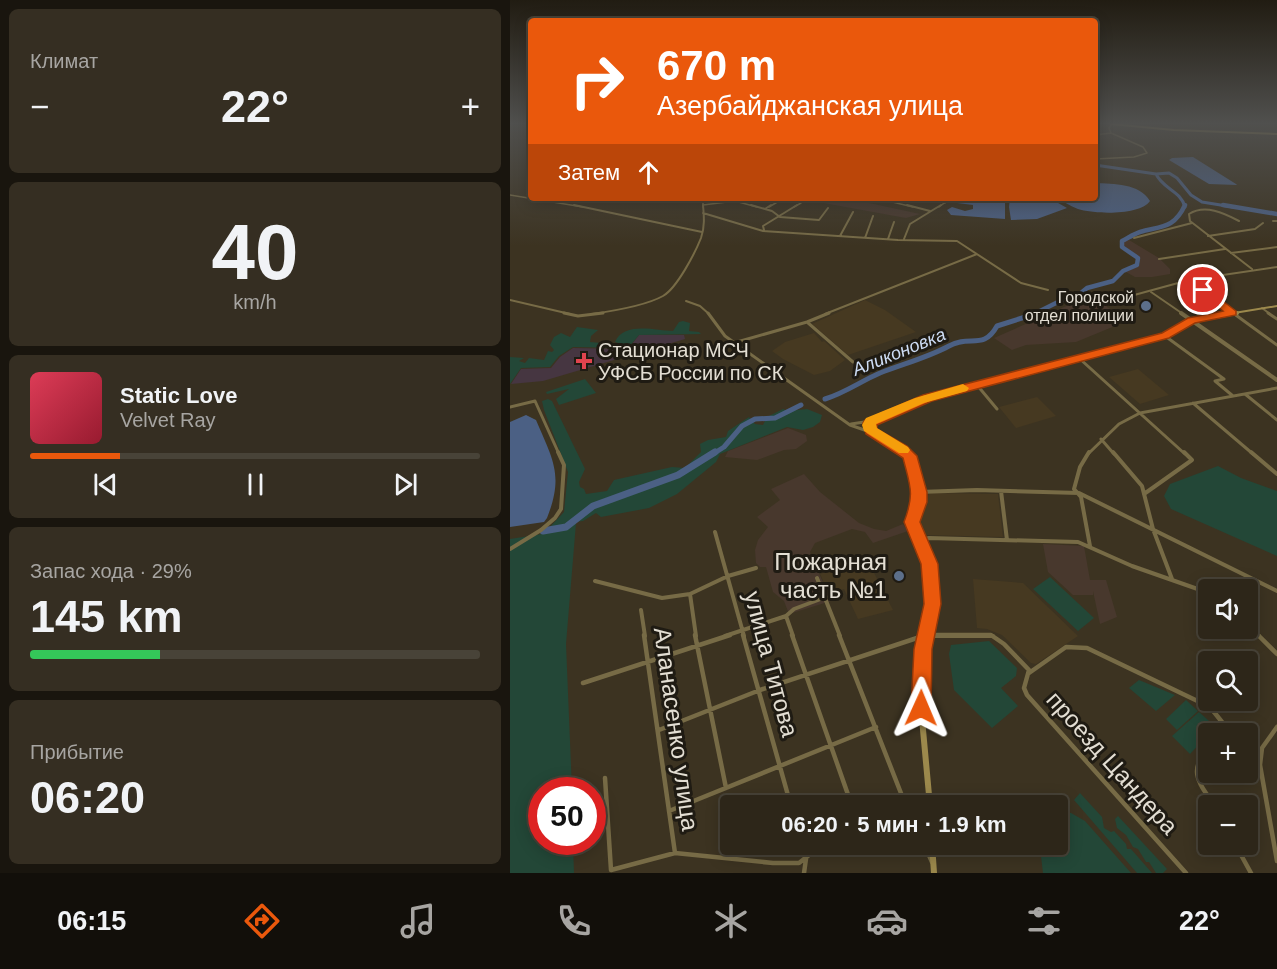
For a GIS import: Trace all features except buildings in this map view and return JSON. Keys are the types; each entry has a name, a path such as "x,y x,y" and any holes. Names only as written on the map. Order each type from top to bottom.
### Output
{"main road":[{"path":"929,795 920,697 926,635 933,604 929,564 912,522 919,502 919,492 908,454 873,433 869,428 871,421 919,401 977,384 1166,336 1192,320 1277,306"},
{"path":"933,855 934,873"}],"street":[{"path":"510,195 528,198"},
{"path":"545,201 702,232"},
{"path":"510,300 578,316 615,311 657,300 674,287 701,237 703,201"},
{"path":"703,205 742,201"},
{"path":"765,209 779,201"},
{"path":"888,201 932,212"},
{"path":"937,201 946,203"},
{"path":"737,202 765,209 780,217 819,220 828,208"},
{"path":"765,231 762,229 763,226 801,203"},
{"path":"902,240 910,224 946,203"},
{"path":"1239,221 1220,211 1198,209 1189,214 1192,223 1254,270"},
{"path":"840,236 853,212"},
{"path":"703,213 765,231 902,240 957,241 1025,285 1048,290"},
{"path":"865,238 873,216"},
{"path":"888,239 894,222"},
{"path":"1134,238 1192,223"},
{"path":"1208,236 1255,230 1263,223"},
{"path":"1230,253 1277,247"},
{"path":"1159,259 1225,249"},
{"path":"737,342 807,322 874,292 977,254"},
{"path":"1105,303 1151,292 1189,279 1277,267"},
{"path":"1189,279 1277,345"},
{"path":"1151,292 1277,380"},
{"path":"686,301 704,307 716,320 725,336 737,342 850,424 873,433"},
{"path":"1262,308 1277,318"},
{"path":"807,322 853,362"},
{"path":"1166,336 1224,379 1215,381 1233,396"},
{"path":"1079,357 1192,460 1144,494"},
{"path":"977,384 997,409"},
{"path":"1277,388 1125,417 1100,438 1077,473 1073,486 1079,493 1277,591"},
{"path":"1245,394 1277,420"},
{"path":"510,407 533,400 564,465 561,509 555,518 541,530 510,549"},
{"path":"1193,403 1277,474"},
{"path":"850,424 871,421"},
{"path":"1100,438 1142,486 1153,529 1172,579"},
{"path":"1001,491 1007,540"},
{"path":"919,492 1079,493"},
{"path":"1079,493 1090,546"},
{"name":"улица Титова","path":"716,532 788,795"},
{"path":"921,540 929,538 1078,542 1132,566 1198,589"},
{"path":"595,580 662,598 690,594 728,576 756,568"},
{"path":"817,578 900,795"},
{"path":"690,594 697,647 712,710 726,788"},
{"path":"583,683 786,616 794,609 826,597"},
{"name":"Аланасенко улица","path":"641,610 675,853"},
{"path":"786,616 848,795"},
{"path":"659,730 760,690 926,635 991,635 1017,657 1029,673"},
{"path":"1258,635 1277,654"},
{"name":"проезд Цандера","path":"1186,873 1027,695 1024,688 1029,673 1066,647 1087,648 1210,707 1222,723"},
{"path":"669,811 876,727"},
{"path":"1277,727 1267,739 1260,753 1261,772 1277,861"},
{"path":"1198,758 1195,769 1198,782"},
{"path":"606,793 611,870 675,853 773,863 799,862 811,855"},
{"path":"804,873 805,855"},
{"path":"929,855 933,864"},
{"path":"1241,855 1251,873"}],"shaded area":[{"path":"812,201 860,201 920,214 906,218"},
{"path":"1129,240 1159,258 1170,269 1170,274 1135,277 1126,272 1140,264 1139,258 1123,245"},
{"path":"1089,296 1105,302 1107,307 1128,319 1127,321 1076,342 1026,345 1012,350 994,338"},
{"path":"865,300 885,310 916,332 848,355 812,324"},
{"path":"814,333 845,360 830,371 814,375 772,351 785,342"},
{"name":"Стационар МСЧ УФСБ России по СК","path":"639,335 684,335 685,339 543,381 511,384 521,369 551,368 560,357 573,348 628,349"},
{"path":"1138,369 1169,395 1140,404 1109,377"},
{"path":"1037,397 1056,416 1016,428 999,407"},
{"path":"788,428 806,435 807,441 796,449 784,450 757,460 725,457 728,451"},
{"path":"804,474 820,492 859,523 886,531 903,524 908,531 873,543 865,532 852,529 815,543 810,552 831,601 789,614 784,601 773,592 766,567 760,567 756,563 755,550 758,540 768,527 757,517 780,500 771,489"},
{"path":"929,493 998,494 1003,537 926,535 917,523"},
{"path":"1043,544 1084,546 1090,580 1106,580 1117,617 1100,624 1093,591 1093,595 1073,595 1048,572"},
{"path":"866,557 893,610 858,619 844,589 829,594 820,574"},
{"path":"973,579 1023,583 1078,636 1036,664 1031,663 1002,635 977,628"}],"green space":[{"path":"679,322 690,323 689,331 701,334 639,335 628,348 573,347 559,356 550,367 521,368 510,384 510,357 524,358 519,361 525,363 529,358 544,360 548,351 554,350 550,345 554,337 561,333 570,337 577,327 598,330 591,336 590,342 624,345 615,342 625,331 641,329 673,331"},
{"path":"585,379 596,393 559,405 556,399 569,389 547,394 546,392"},
{"path":"548,399 552,401 585,469 579,482 586,494 607,491 614,480 672,467 685,468 701,452 700,444 726,437 728,431 749,417 755,424 763,425 767,417 783,409 788,411 807,409 822,415 820,422 813,427 803,430 787,427 720,454 716,462 677,494 649,508 601,517 596,513 583,521 575,522 581,516 579,514 567,524 548,529 564,512 568,472 544,410 542,401"},
{"path":"1218,466 1241,478 1277,491 1277,556 1171,509 1164,496 1170,484"},
{"path":"576,523 566,644 571,777 528,777 528,855 573,855 574,873 510,873 510,539 542,534"},
{"path":"1050,577 1094,618 1078,631 1033,589"},
{"path":"989,641 1017,668 1016,676 1001,688 1018,706 992,728 954,690 949,654 951,645"},
{"path":"1139,680 1175,695 1156,711 1129,688"},
{"path":"1186,700 1198,711 1177,730 1166,719"},
{"path":"1199,712 1211,723 1198,723 1198,746 1190,754 1172,736"},
{"path":"1080,793 1102,817 1104,828 1111,832 1114,831 1126,844 1127,849 1131,849 1152,873 1137,873 1074,800"},
{"path":"1068,813 1071,813 1085,821 1131,873 1043,873 1041,856 1068,855"},
{"path":"1118,816 1167,869 1163,873 1156,873 1138,849 1133,847 1126,835 1117,828 1115,819"}],"water":[{"path":"1177,165 1205,165 1237,185 1209,184"},
{"path":"1098,183 1118,184 1133,188 1150,201 1145,206 1127,211 1105,213 1078,209 1062,201 1098,201"},
{"path":"960,201 1005,201 1005,219 951,215 947,210 952,207 965,211 973,209 973,205 957,203"},
{"path":"1010,201 1055,201 1067,208 1037,219 1011,220"},
{"path":"526,415 536,420 547,446 554,468 555,490 544,522 510,527 510,422"}],"waterway":[{"path":"1098,165 1156,174"},
{"path":"1156,174 1169,173 1177,178 1191,195 1202,202 1233,207"},
{"name":"Аликоновка","path":"1156,174 1180,197 1185,206"},
{"path":"1223,205 1277,214"},
{"name":"Аликоновка","path":"1034,314 1062,300 1076,297 1087,288 1113,281 1123,271 1137,265 1138,258 1122,247 1122,241 1138,233 1171,223 1185,206"},
{"name":"Аликоновка","path":"825,399 880,373 957,343 987,338 997,326 1038,313"},
{"name":"Аликоновка","path":"713,454 724,447 742,426 755,419 775,418 801,405"},
{"name":"Аликоновка","path":"543,531 566,527 593,506 678,475 715,452"}],"slow traffic":[{"path":"904,450 871,431 869,428 871,421 919,401 963,388"}],"place":[{"name":"Городской отдел полиции","path":"1146,306"},
{"name":"Стационар МСЧ УФСБ России по СК","path":"584,361"},
{"name":"Пожарная часть №1","path":"899,576"}],"route":[{"path":"921,708 923,649 933,604 929,564 912,522 920,498 919,492 910,456 871,431 869,428 871,421 928,398 1166,336 1192,320 1232,313 1203,290"}]}
